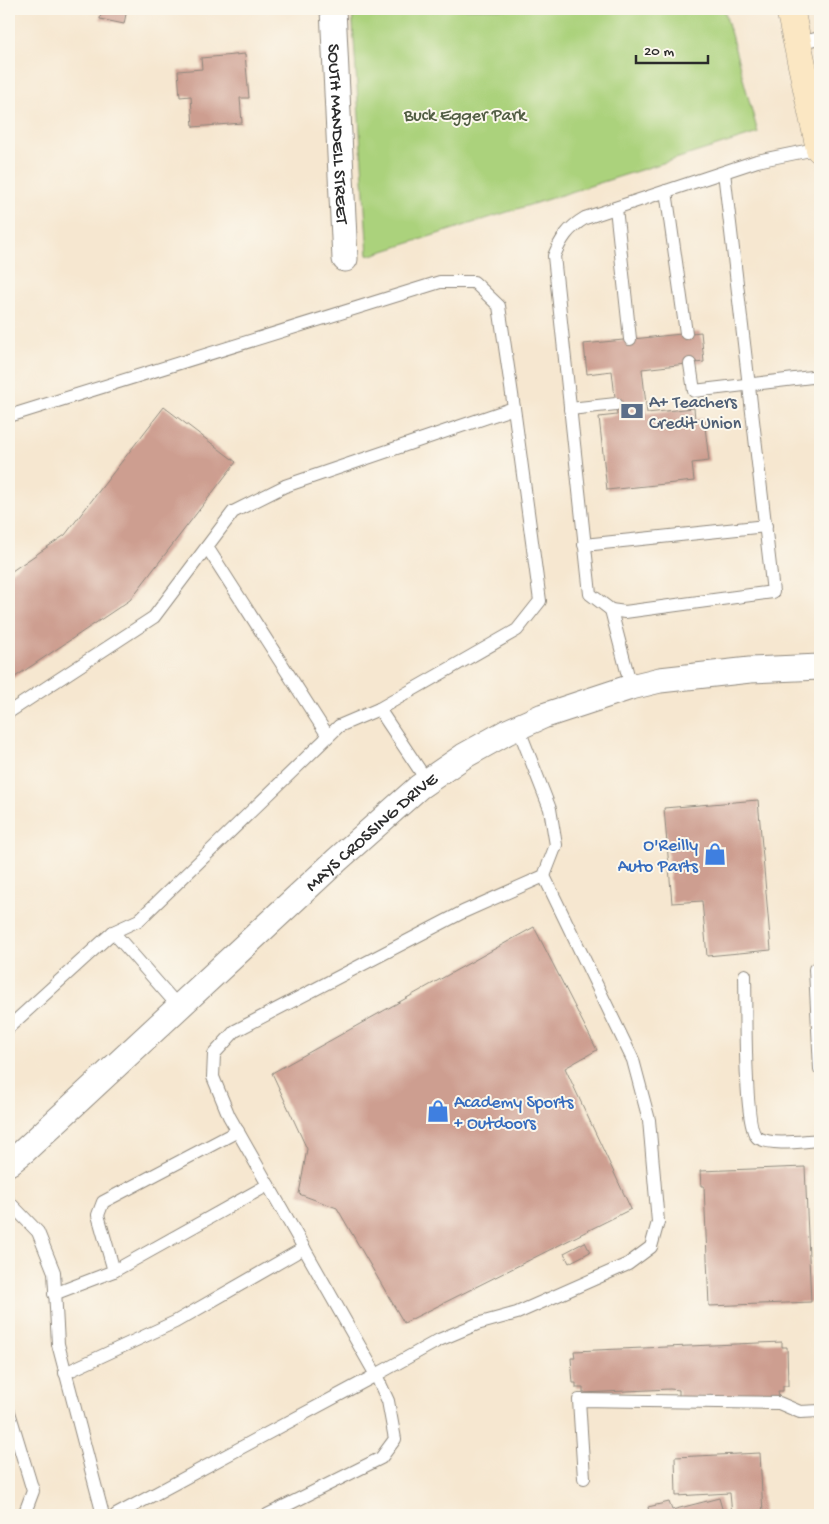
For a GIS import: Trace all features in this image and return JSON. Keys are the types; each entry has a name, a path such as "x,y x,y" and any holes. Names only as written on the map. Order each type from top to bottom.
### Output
{"main road":[{"path":"790,9 809,40 820,149"}],"street":[{"name":"SOUTH MANDELL STREET","path":"333,9 345,259"},
{"name":"MAYS CROSSING DRIVE","path":"9,1163 337,860 427,781 464,756 518,727 631,687 660,680 750,670 820,667"}],"lane":[{"path":"724,172 773,592 625,612 611,610 590,594 554,256 562,238 573,225 585,218 757,161 820,149"},
{"path":"666,191 686,333"},
{"path":"616,208 630,339"},
{"path":"9,416 440,282 474,282 498,306 540,601 518,630 379,709 339,726 139,920 113,932 9,1027"},
{"path":"690,364 694,391 820,376"},
{"path":"570,409 616,404"},
{"path":"9,712 154,617 233,512 285,486 514,408"},
{"path":"584,545 766,526"},
{"path":"207,547 328,736"},
{"path":"611,610 631,687"},
{"path":"379,709 427,781"},
{"path":"267,1515 380,1458 395,1439 388,1401 376,1375 238,1131 213,1077 214,1054 235,1031 463,912 544,876 556,845 550,809 518,727"},
{"path":"116,1515 439,1340 477,1324 517,1313 628,1264 651,1247 658,1222 649,1120 633,1060 544,876"},
{"path":"113,932 178,1006"},
{"path":"815,969 820,1069"},
{"path":"746,975 748,1110 752,1132 758,1138 771,1141 820,1140"},
{"path":"114,1271 98,1215 103,1202 238,1131"},
{"path":"54,1294 114,1271 268,1185"},
{"path":"9,1202 38,1232 54,1272 58,1344 103,1515"},
{"path":"66,1374 175,1322 304,1248"},
{"path":"584,1478 579,1400 779,1403 800,1412 820,1410"},
{"path":"9,1412 33,1491 24,1515"}],"green space":[{"name":"Buck Egger Park","path":"352,9 724,9 758,133 368,256"}],"building":[{"path":"102,9 127,9 124,24 100,19"},
{"path":"245,54 249,98 240,98 242,123 193,127 191,96 180,97 178,71 202,69 201,58"},
{"name":"A+ Teachers Credit Union","path":"701,332 704,362 642,369 647,413 694,408 695,419 704,418 709,461 692,463 694,481 607,490 599,417 617,415 612,371 587,374 584,344"},
{"path":"164,407 236,462 130,600 9,681 9,573 65,535"},
{"name":"O'Reilly Auto Parts","path":"758,800 771,950 707,956 702,901 672,903 664,808"},
{"name":"Academy Sports + Outdoors","path":"534,927 597,1050 565,1068 631,1209 404,1323 337,1208 299,1194 307,1149 272,1073"},
{"path":"805,1167 811,1302 709,1306 704,1186 701,1186 700,1171"},
{"path":"585,1242 590,1252 569,1263 564,1253"},
{"path":"782,1342 782,1347 787,1347 788,1386 783,1386 783,1391 778,1391 779,1397 679,1398 679,1390 670,1389 583,1393 583,1388 576,1388 576,1383 573,1383 571,1358 575,1358 574,1351"},
{"path":"760,1453 763,1515 732,1515 730,1493 676,1496 675,1457"},
{"path":"719,1498 724,1515 639,1515 649,1512 648,1507 669,1502 672,1510"}],"place":[{"name":"A+ Teachers Credit Union","path":"632,411"},
{"name":"O'Reilly Auto Parts","path":"715,854"},
{"name":"Academy Sports + Outdoors","path":"438,1111"}]}
